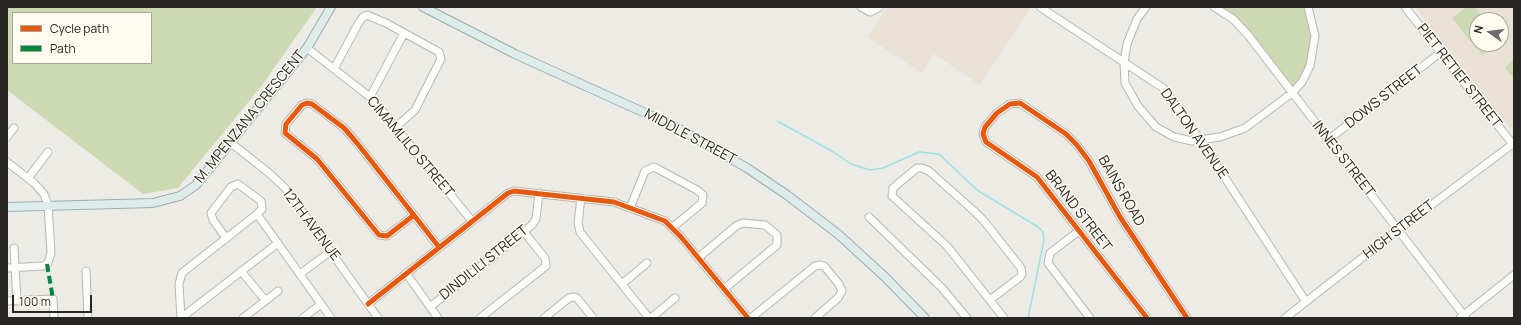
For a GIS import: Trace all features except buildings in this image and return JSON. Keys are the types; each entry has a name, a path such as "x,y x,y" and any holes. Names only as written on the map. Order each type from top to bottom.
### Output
{"main road":[{"name":"M. MPENZANA CRESCENT","path":"7,207 153,203 180,196 196,186 307,48 331,7"},
{"name":"MIDDLE STREET","path":"423,7 515,54 676,127 747,168 787,195 838,234 885,277 925,318"}],"street":[{"path":"861,7 870,12 880,7"},
{"name":"DALTON AVENUE","path":"1042,7 1124,63 1162,86 1201,141 1306,302"},
{"path":"1146,7 1141,13 1127,44 1124,63 1125,83 1138,106 1156,127 1174,138 1201,141 1229,135 1245,128 1292,93 1302,82 1310,66 1315,36 1308,7"},
{"name":"INNES STREET","path":"1214,7 1233,19 1241,28 1398,230 1463,317"},
{"name":"PIET RETIEF STREET","path":"1405,7 1514,144"},
{"path":"334,69 364,16 370,16 436,50 441,59 414,111 396,127"},
{"path":"370,97 404,33"},
{"name":"CIMAMLILO STREET","path":"307,48 370,97 472,221"},
{"name":"DOWS STREET","path":"1328,140 1440,52"},
{"path":"414,215 389,235 384,237 379,235 317,159 285,133 286,124 302,105 307,103 312,104 351,135 414,215 439,247"},
{"name":"BAINS ROAD","path":"984,130 997,112 1010,104 1020,103 1066,134 1080,149 1093,168 1120,217 1187,318"},
{"path":"7,137 14,128"},
{"name":"BRAND STREET","path":"984,130 986,142 1037,177 1147,318"},
{"name":"12TH AVENUE","path":"231,143 269,173 287,190 378,318"},
{"name":"HIGH STREET","path":"1285,318 1398,230 1514,144"},
{"path":"28,178 48,152"},
{"path":"7,162 28,178 44,194 48,205 51,253 48,264 36,268 7,268"},
{"path":"630,208 645,171 654,167 703,194 702,203 673,227"},
{"path":"990,300 1020,277 1022,274 1021,268 984,221 929,171 917,168 894,188 892,196 946,246 1004,318"},
{"path":"181,318 179,284 182,273 257,214 262,209 261,201 241,185 234,185 214,208 211,215 226,238"},
{"path":"368,304 508,193 539,193 614,202 662,219 673,227 750,318 815,266 824,266 839,284 842,291 838,298 815,318"},
{"name":"DINDILILI STREET","path":"430,307 524,232 535,220 539,193"},
{"path":"581,198 578,223 580,232 650,318 675,298"},
{"path":"257,214 331,318"},
{"path":"869,217 942,288 968,318"},
{"path":"698,258 736,226 743,223 765,225 777,235 777,245 724,289"},
{"path":"1079,231 1050,253 1048,263 1090,318"},
{"path":"480,318 546,266 545,258 524,232"},
{"path":"181,318 278,242"},
{"path":"14,248 17,301"},
{"path":"300,274 331,251"},
{"path":"622,284 647,263"},
{"path":"241,271 265,300"},
{"path":"86,272 88,318"},
{"path":"406,273 438,318"},
{"path":"1463,317 1514,275"},
{"path":"242,318 278,291"},
{"path":"544,318 570,298 574,297 577,298 593,318"},
{"path":"7,301 53,299 54,318"},
{"path":"303,318 321,304"}],"shaded area":[{"path":"888,7 1027,7 1030,9 980,85 934,54 922,73 867,37"},
{"path":"1415,7 1514,7 1514,128 1511,130"}],"green space":[{"path":"7,7 317,7 263,84 178,188 143,194 7,90"},
{"path":"1215,7 1307,7 1315,42 1311,65 1295,95 1240,24"},
{"path":"1466,7 1475,7 1479,12 1469,12 1469,40 1452,18"},
{"path":"1514,60 1514,79 1505,67"}],"waterway":[{"path":"777,121 832,151 851,164 870,170 883,168 919,152 939,154 977,190 1038,227 1043,232 1044,240 1028,318"}],"marked path":[{"path":"47,264 53,299"}],"cycle path":[{"path":"414,215 387,236 379,235 317,159 285,133 286,124 302,105 307,103 312,104 344,128 357,143 439,247"},
{"path":"1147,318 1037,177 986,142 983,134 985,127 997,113 1010,104 1020,103 1066,134 1076,144 1089,161 1120,217 1187,318"},
{"path":"368,304 508,193 514,191 614,202 665,221 681,237 748,318"}]}
